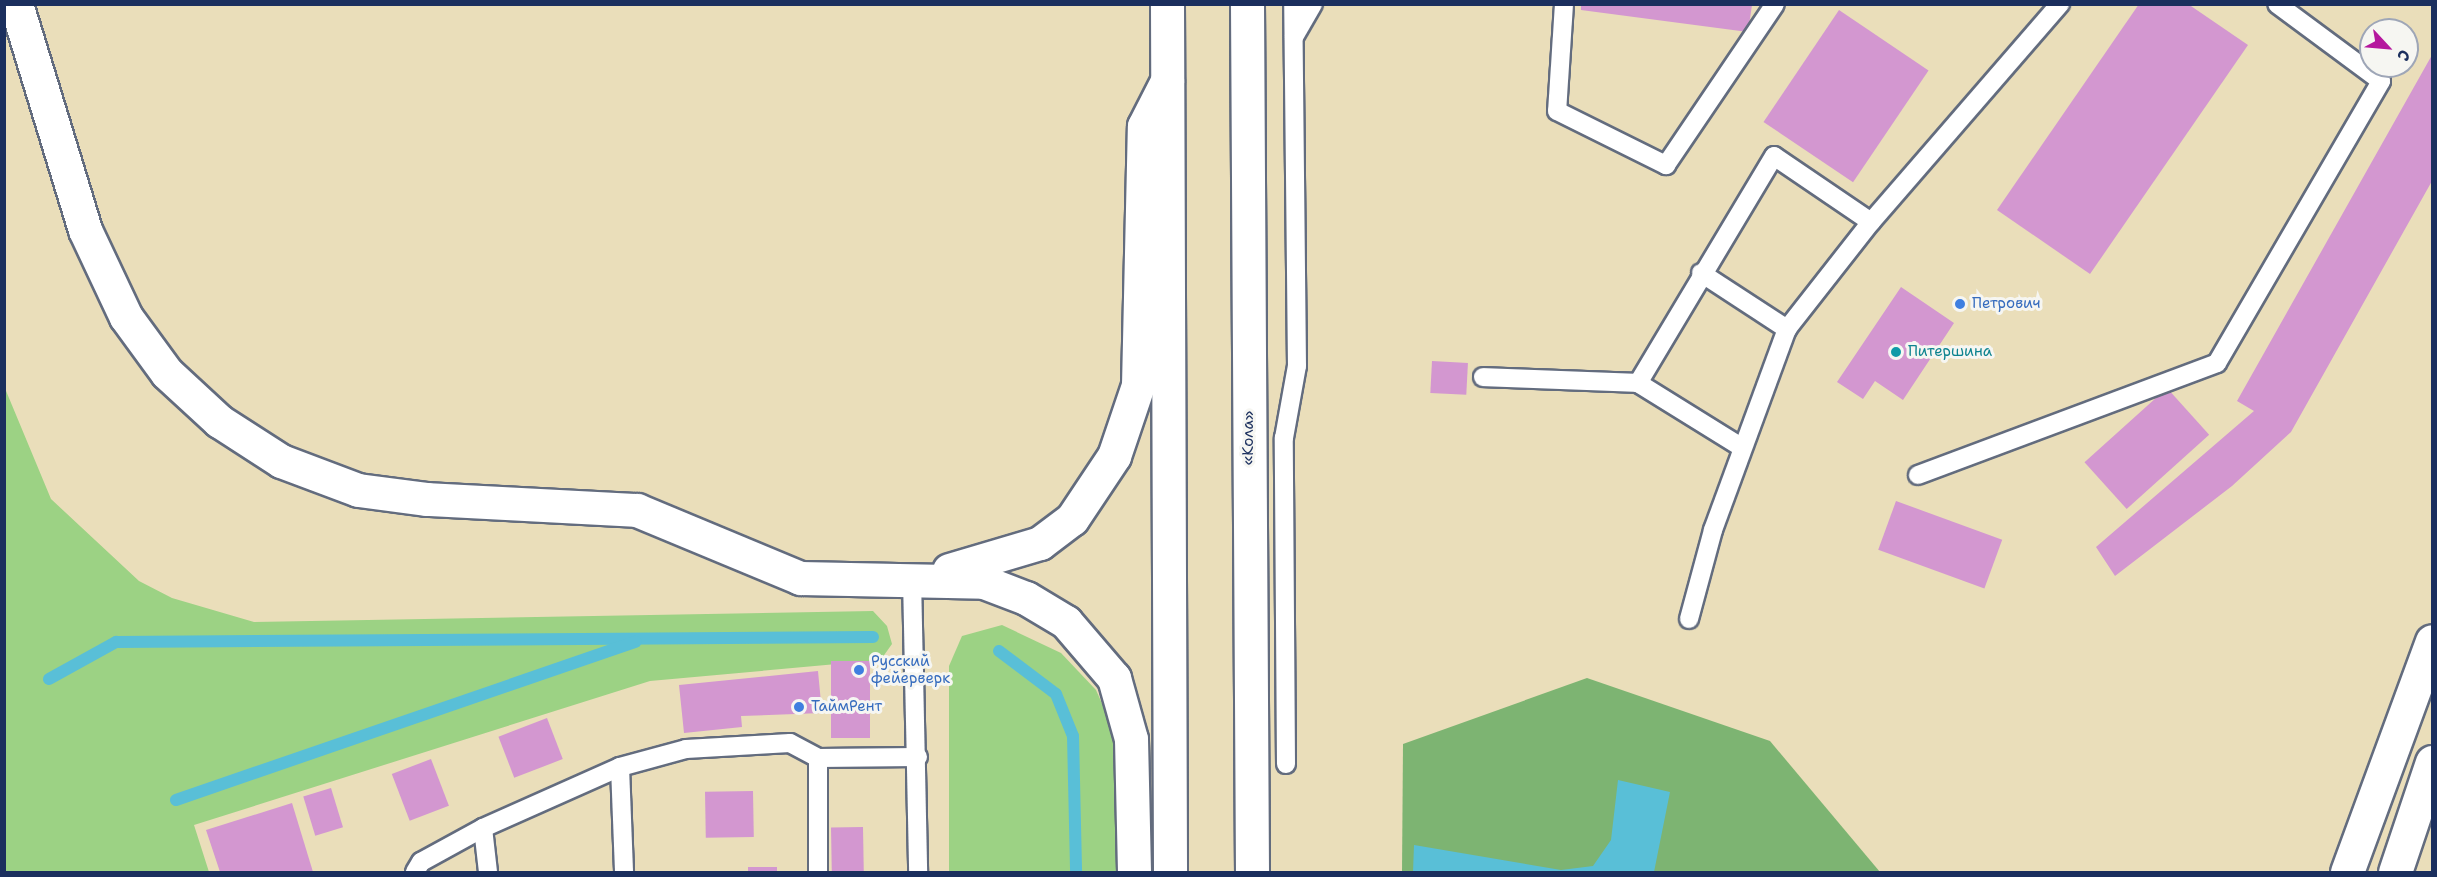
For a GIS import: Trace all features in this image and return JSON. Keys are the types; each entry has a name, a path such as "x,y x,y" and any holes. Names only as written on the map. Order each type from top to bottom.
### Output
{"street":[{"path":"16,4 85,230 126,317 167,372 227,427 281,460 358,490 427,499 637,510 800,578 912,578 984,582 1026,598 1066,622 1098,654 1114,678 1131,739 1134,873"},
{"path":"1167,4 1170,873"},
{"name":"«Кола»","path":"1247,4 1252,873"},
{"path":"912,578 992,561 1040,543 1072,519 1114,456 1138,385 1144,126 1167,81"},
{"path":"2347,873 2433,641"},
{"path":"2399,867 2433,762"}],"lane":[{"path":"1286,764 1284,438 1297,366 1293,4"},
{"path":"1293,39 1313,4"},
{"path":"1564,4 1557,111 1666,165 1775,4"},
{"path":"1689,619 1743,448 1787,329 1871,222 2060,4"},
{"path":"1918,475 2217,363 2381,81 2277,4"},
{"path":"1638,383 1701,273 1774,156 1871,222"},
{"path":"1701,273 1787,329"},
{"path":"1483,377 1638,383 1743,448"},
{"path":"912,578 918,757 918,873"},
{"path":"415,873 421,862 483,828 620,767 686,749 790,743 818,758 918,757"},
{"path":"818,758 818,873"},
{"path":"620,767 624,873"},
{"path":"483,828 488,873"}],"green space":[{"path":"4,386 51,499 139,581 172,598 254,622 873,611 887,626 892,644 882,658 870,661 650,681 194,825 209,872 5,872"},
{"path":"1002,625 1061,653 1096,690 1117,737 1128,872 949,872 949,666 962,636"},
{"path":"1587,678 1770,741 1880,872 1402,872 1403,744"}],"water":[{"path":"1618,780 1670,792 1654,872 1413,872 1414,845 1561,870 1593,866 1611,840"}],"building":[{"path":"2139,4 2188,4 2248,45 2090,274 1997,210"},
{"path":"1581,5 1752,5 1748,32 1581,10"},
{"path":"1839,10 1929,70 1853,182 1764,122"},
{"path":"2432,55 2432,181 2291,432 2232,486 2115,576 2096,547 2254,411 2237,401"},
{"name":"Питершина","path":"1901,287 1954,323 1903,400 1875,381 1863,399 1837,382"},
{"path":"1432,361 1468,363 1466,395 1430,393"},
{"path":"2167,388 2209,435 2127,509 2085,462"},
{"path":"1896,501 2002,540 1984,589 1878,550"},
{"path":"831,661 870,661 870,738 831,738"},
{"path":"818,671 822,713 741,716 742,727 684,733 679,685"},
{"path":"547,718 563,759 514,778 498,737"},
{"path":"431,759 449,806 410,821 392,774"},
{"path":"331,788 343,827 315,836 303,796"},
{"path":"753,791 754,837 706,838 705,792"},
{"path":"292,803 313,872 220,872 206,830"},
{"path":"863,827 864,872 832,872 831,828"},
{"path":"748,867 777,867 777,872 748,872"}],"waterway":[{"path":"49,679 116,642 873,637"},
{"path":"176,800 636,642"},
{"path":"999,651 1056,694 1073,736 1076,872"}],"place":[{"name":"Петрович","path":"1960,304"},
{"name":"Питершина","path":"1896,352"},
{"name":"Русский фейерверк","path":"859,670"},
{"name":"ТаймРент","path":"799,707"}]}
